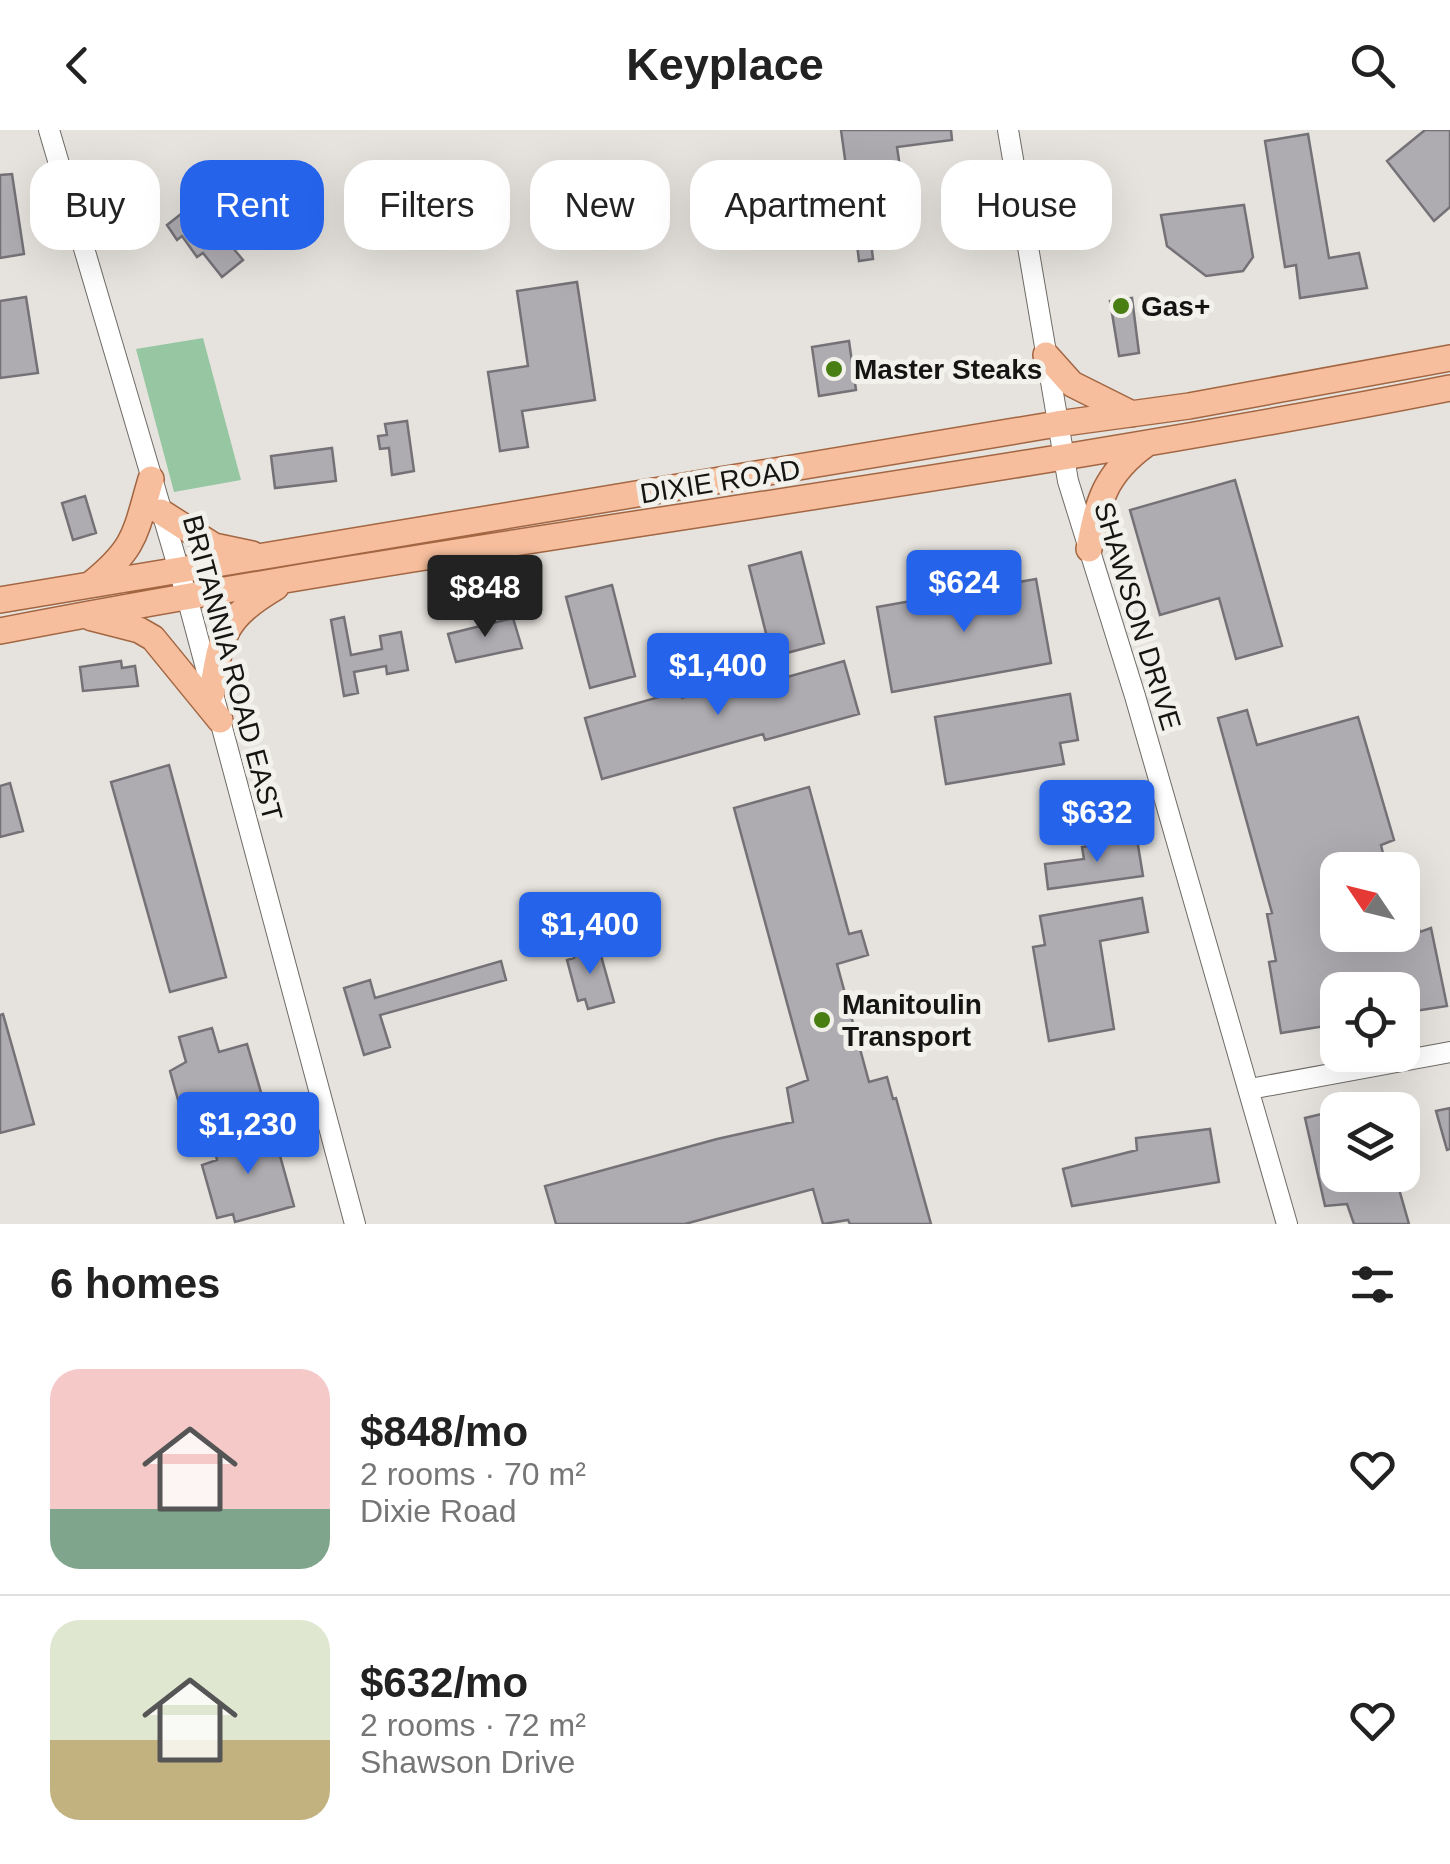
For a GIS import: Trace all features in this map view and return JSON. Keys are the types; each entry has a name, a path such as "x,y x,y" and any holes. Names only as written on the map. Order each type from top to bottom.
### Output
{"main road":[{"path":"1046,355 1072,384 1132,414"},
{"name":"DIXIE ROAD","path":"0,600 1450,358"},
{"name":"DIXIE ROAD","path":"0,631 1064,458 1450,388"},
{"path":"1090,549 1106,485 1117,469 1145,444"},
{"path":"89,586 121,560 131,545 152,479"},
{"path":"161,512 214,546 267,556"},
{"path":"212,692 221,640 230,622 246,605 284,582"},
{"path":"82,615 139,630 152,638 220,720"}],"street":[{"name":"BRITANNIA ROAD EAST","path":"49,130 187,598 355,1224"},
{"name":"SHAWSON DRIVE","path":"1008,130 1064,458 1287,1224"},
{"path":"1250,1089 1450,1052"}],"green space":[{"path":"203,338 241,480 174,492 136,349"}],"building":[{"path":"841,130 951,130 952,140 897,147 899,160 845,160"},
{"path":"1425,130 1450,130 1450,207 1434,221 1387,161"},
{"path":"1308,134 1329,258 1359,253 1367,288 1300,298 1296,265 1285,267 1265,141"},
{"path":"12,174 24,254 0,258 0,175"},
{"path":"1244,205 1253,257 1243,271 1206,276 1167,246 1161,215"},
{"path":"180,215 180,238 177,240 167,225"},
{"path":"192,250 235,250 243,260 222,277 203,253 197,257"},
{"path":"858,250 872,250 873,259 859,261"},
{"path":"577,282 595,400 522,411 528,447 500,451 488,372 528,366 517,291"},
{"path":"26,297 38,373 0,378 0,301"},
{"path":"1132,298 1139,353 1119,356 1110,301"},
{"name":"Master Steaks","path":"849,341 856,390 819,396 812,347"},
{"path":"407,421 414,471 392,475 389,448 380,449 378,436 387,435 385,424"},
{"path":"332,448 336,481 275,488 271,456"},
{"path":"1235,480 1282,646 1236,659 1219,598 1160,615 1130,510"},
{"path":"85,496 96,533 73,540 62,503"},
{"path":"801,552 824,643 772,657 749,566"},
{"path":"1036,579 1051,663 892,692 877,607"},
{"path":"612,585 635,676 590,688 566,597"},
{"path":"344,617 351,655 382,649 380,636 401,632 408,670 387,674 386,666 354,672 358,693 344,696 331,620"},
{"path":"513,618 522,648 456,662 448,634"},
{"path":"121,661 122,668 135,666 138,686 83,691 80,667"},
{"path":"844,661 859,714 765,740 763,734 602,779 585,718 680,691 682,698 753,678 755,686"},
{"path":"1070,694 1078,740 1060,743 1064,764 946,784 935,717"},
{"path":"1247,710 1257,745 1358,717 1394,840 1381,845 1383,852 1320,852 1320,952 1420,952 1420,932 1431,928 1447,1006 1420,1010 1420,972 1320,972 1320,1027 1281,1033 1269,962 1276,961 1267,914 1272,913 1218,718"},
{"path":"169,765 226,977 170,992 111,782"},
{"path":"10,783 23,831 0,837 0,786"},
{"name":"Manitoulin Transport","path":"809,787 849,934 861,931 868,955 837,964 869,1082 887,1077 931,1224 850,1224 848,1220 823,1224 813,1189 685,1224 556,1224 545,1186 793,1122 787,1088 808,1080 734,808"},
{"path":"1137,839 1143,876 1048,889 1045,864 1084,859 1082,847"},
{"path":"1142,898 1148,932 1100,941 1114,1029 1049,1041 1033,947 1045,945 1040,916"},
{"path":"598,945 614,1002 588,1009 585,999 578,1001 567,960 574,958 572,951"},
{"path":"501,961 506,980 380,1015 390,1047 364,1055 344,988 370,980 375,998"},
{"path":"3,1014 34,1124 0,1133 0,1015"},
{"path":"212,1028 219,1052 247,1044 264,1103 185,1125 170,1071 186,1062 179,1037"},
{"path":"1450,1108 1450,1149 1447,1150 1436,1111"},
{"path":"1320,1114 1320,1184 1305,1118"},
{"path":"272,1127 294,1206 235,1222 233,1214 217,1218 202,1165 217,1160 213,1143"},
{"path":"1210,1129 1219,1182 1072,1206 1063,1169 1137,1150 1136,1138"},
{"path":"1322,1192 1400,1192 1409,1224 1354,1224 1347,1204 1325,1206"}],"place":[{"name":"Gas+","path":"1121,306"},
{"name":"Master Steaks","path":"834,369"},
{"name":"Manitoulin Transport","path":"822,1020"}]}
